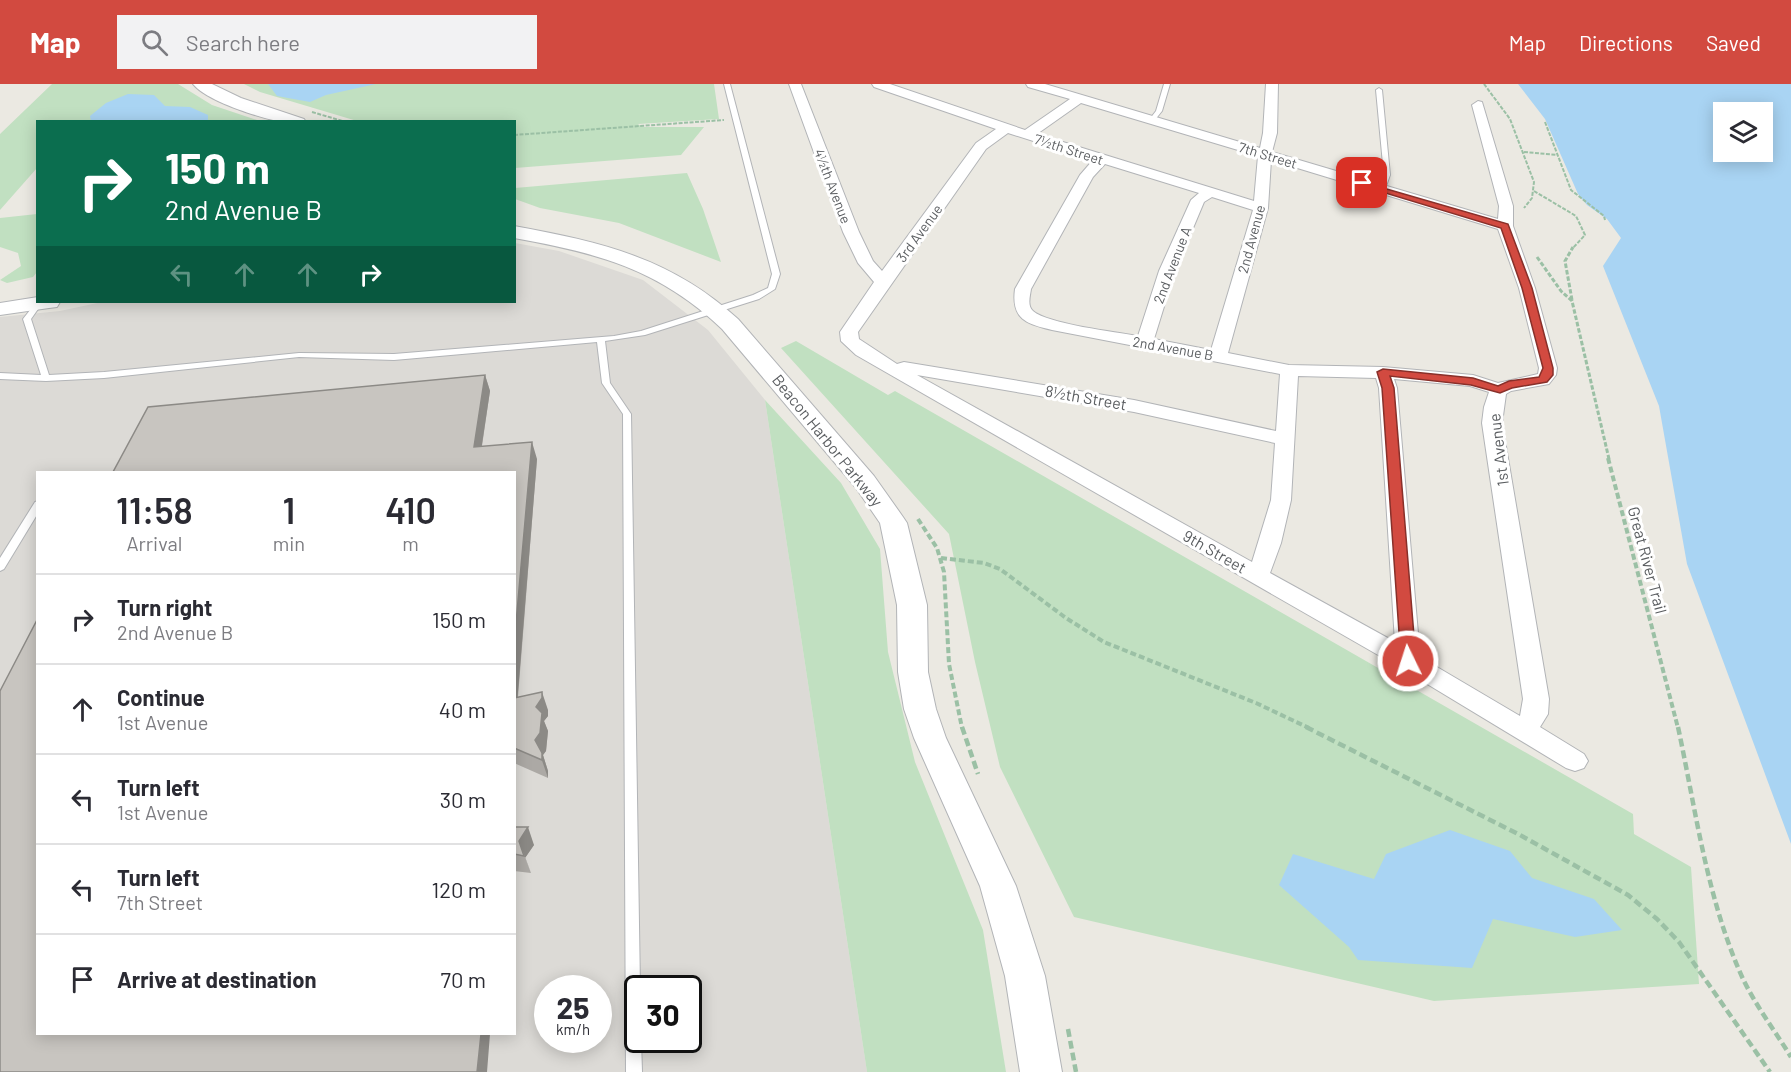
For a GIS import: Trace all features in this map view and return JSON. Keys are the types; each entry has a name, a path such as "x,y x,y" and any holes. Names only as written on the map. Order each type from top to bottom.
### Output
{"street":[{"path":"201,84 220,95 292,120"},
{"name":"4½th Avenue","path":"795,84 851,232 866,263 883,281"},
{"name":"7½th Street","path":"878,84 1026,135 1261,208"},
{"name":"7th Street","path":"1032,84 1056,87 1078,99 1504,226"},
{"name":"2nd Avenue","path":"1218,356 1261,208 1265,154 1270,133 1272,84"},
{"path":"1026,135 1078,99"},
{"name":"1st Avenue","path":"1478,105 1506,207 1504,226 1527,288 1548,368 1543,380 1509,385 1500,390 1492,399 1492,423 1536,699 1535,714 1524,730"},
{"name":"3rd Avenue","path":"855,346 850,341 849,333 883,281 981,146 990,137 1006,128"},
{"name":"2nd Avenue B","path":"1102,159 1087,175 1023,289 1021,305 1027,315 1052,325 1289,370 1383,372 1473,381 1500,390"},
{"name":"2nd Avenue A","path":"1144,343 1167,271 1198,200 1209,193"},
{"name":"Beacon Harbor Parkway","path":"516,232 587,246 642,264 684,285 718,310 865,482 893,523 912,605 913,672 920,709 930,738 998,886 1025,976 1041,1072"},
{"path":"0,294 36,298"},
{"path":"0,309 36,300"},
{"name":"9th Street","path":"855,346 1408,661 1575,761"},
{"name":"8½th Street","path":"885,362 1134,405 1285,439"},
{"path":"1258,576 1270,543 1281,500 1289,370"},
{"path":"1383,372 1388,388 1408,661"}],"lane":[{"path":"0,376 46,378 104,375 299,355 394,357 601,339 642,333 718,310 765,292 771,289 776,280 728,84"},
{"path":"1152,120 1159,111 1167,84"},
{"path":"1379,90 1387,175 1382,189"},
{"path":"37,303 27,319 46,378"},
{"path":"601,339 606,383 627,414 634,1072"},
{"path":"0,567 36,507"}],"path":[{"path":"1484,84 1510,119 1524,152 1534,191 1576,216 1585,236 1566,254 1564,263 1572,301"},
{"path":"516,135 736,118"},
{"path":"1545,122 1571,190 1604,216 1605,220"},
{"path":"1524,152 1558,155"},
{"path":"1521,213 1534,191"},
{"name":"Great River Trail","path":"1536,256 1561,291 1572,301 1598,419 1672,700 1711,883 1723,927 1744,980 1791,1057"},
{"path":"917,518 941,558 947,599 949,662 954,695 962,732 981,783"},
{"path":"941,558 984,562 1000,569 1066,618 1104,642 1256,703 1315,731 1520,836 1628,895 1657,918 1679,942 1770,1072"},
{"path":"1067,1023 1076,1072"}],"shaded area":[{"path":"516,243 559,251 643,280 708,330 765,400 867,1072 0,1072 0,317 60,311 97,303 516,303"}],"green space":[{"path":"52,84 178,84 212,105 257,120 36,120 36,169 0,210 0,134"},
{"path":"244,84 714,84 719,119 638,124 642,127 704,127 681,155 516,168 516,120 354,120 260,92"},
{"path":"687,173 703,209 721,262 619,223 540,208 516,199 516,188"},
{"path":"36,214 36,273 33,277 7,283 0,280 21,266 18,253 0,247 0,218"},
{"path":"796,341 888,395 895,391 1633,814 1634,834 1691,867 1699,984 1434,1001 1074,917 1000,767 975,662 949,534 781,348"},
{"path":"765,400 841,483 880,549 888,652 915,762 983,930 1006,1072 867,1072"}],"water":[{"path":"268,84 376,84 326,95 310,102 277,96"},
{"path":"1518,84 1791,84 1791,844 1687,564 1659,406 1603,266 1621,238 1607,219 1587,205 1578,194 1545,119"},
{"path":"128,94 154,95 165,106 190,107 208,115 208,120 91,120 90,116 106,103"},
{"path":"1450,830 1510,851 1532,878 1594,899 1622,930 1575,937 1493,919 1472,968 1358,960 1349,947 1279,885 1293,854 1374,879 1386,854"}],"building":[{"path":"485,375 474,447 532,442 516,623 516,471 114,471 148,407"},
{"path":"36,622 36,1035 481,1035 477,1072 0,1072 0,691"},
{"path":"542,692 542,698 536,707 542,713 540,733 535,740 542,753 542,760 516,749 516,698"},
{"path":"516,827 528,827 519,841 524,856 516,854"}],"route":[{"path":"1362,183 1504,226 1527,288 1548,368 1543,380 1509,385 1500,390 1473,381 1383,372 1388,388 1408,661"}]}
